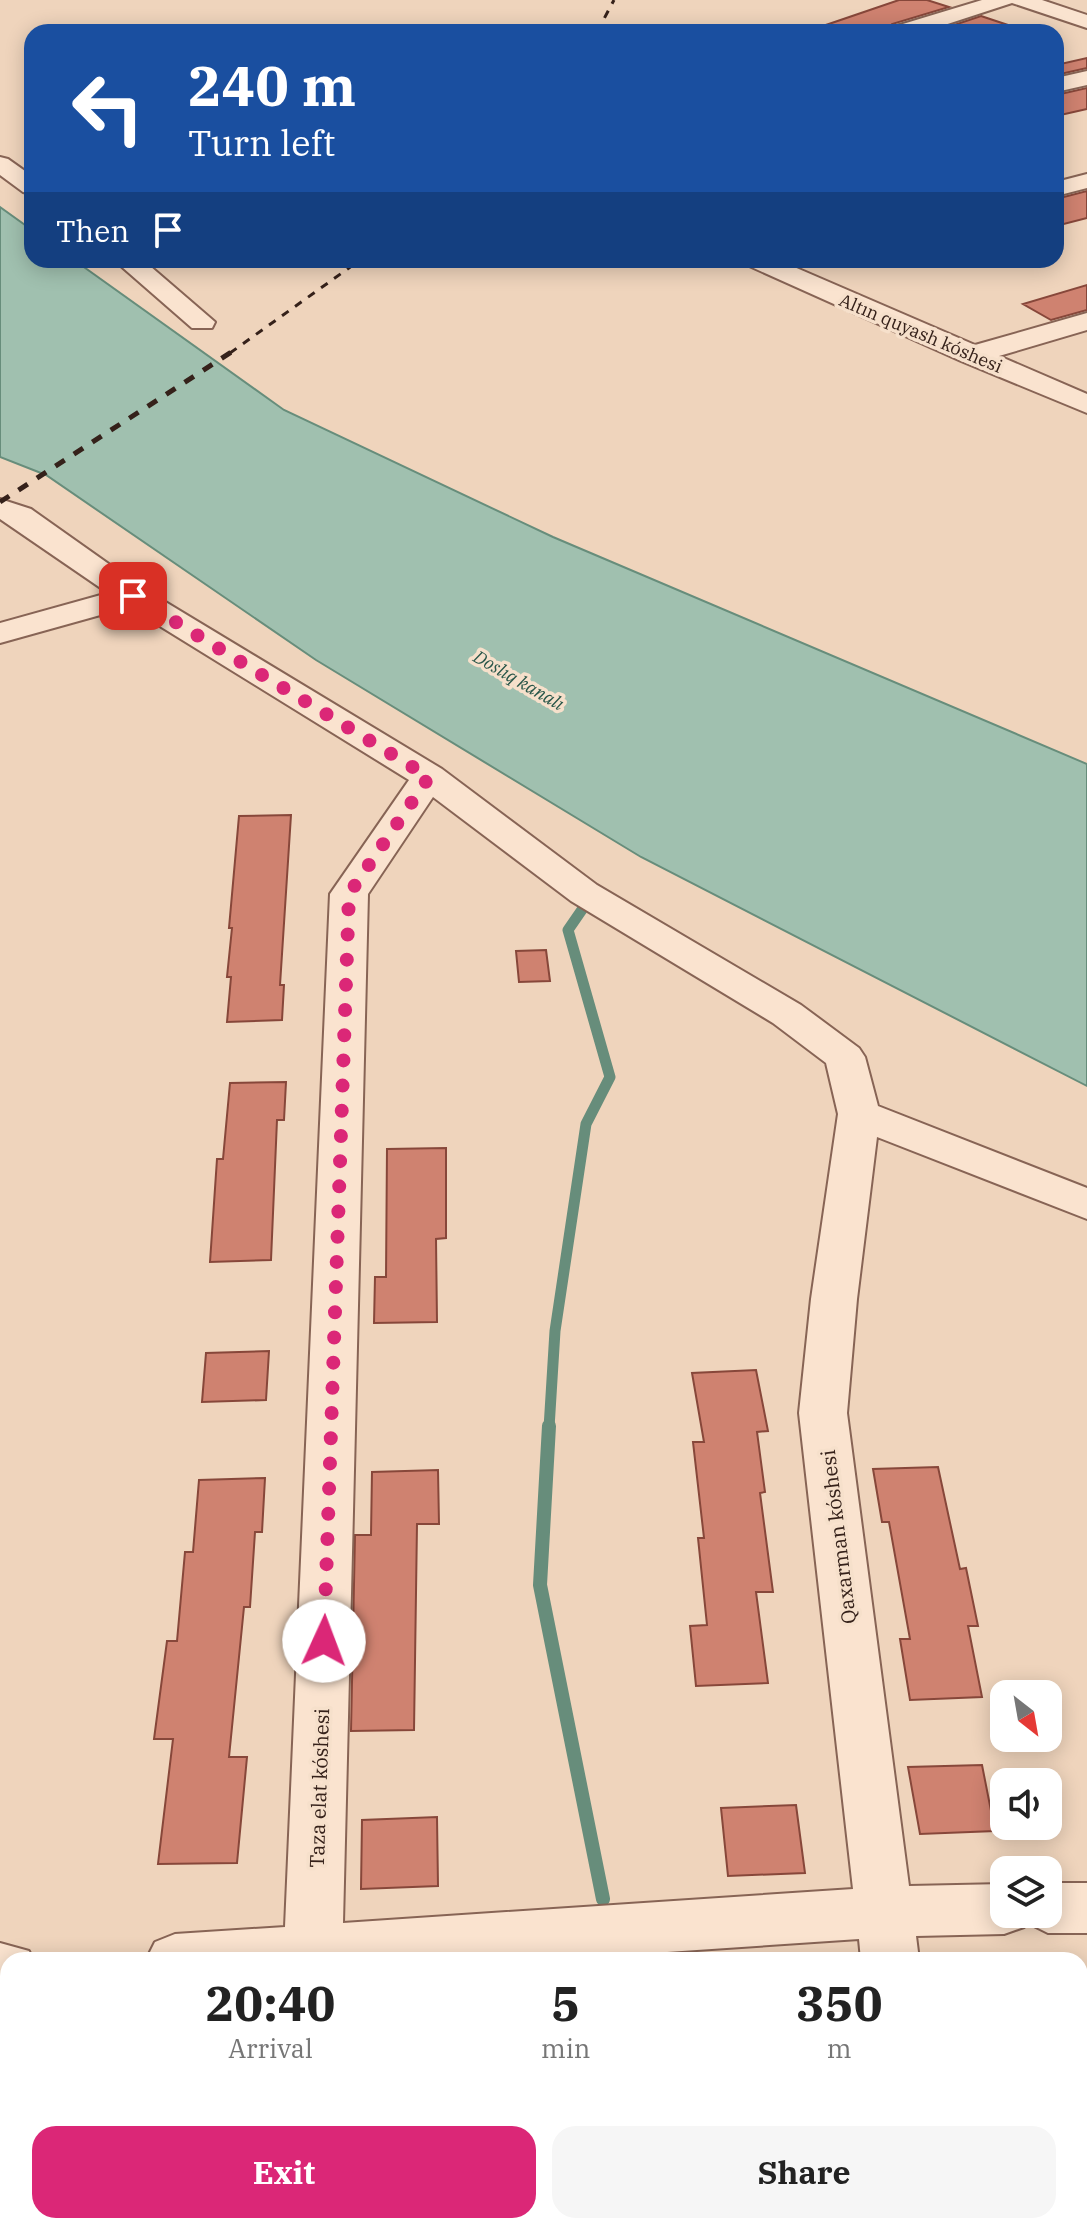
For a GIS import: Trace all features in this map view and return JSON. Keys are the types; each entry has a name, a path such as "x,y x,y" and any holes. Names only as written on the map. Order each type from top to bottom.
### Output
{"street":[{"path":"927,24 1004,0"},
{"path":"1021,0 1087,22"},
{"path":"1064,83 1087,78"},
{"path":"0,164 24,181"},
{"path":"1064,187 1087,181"},
{"path":"137,268 202,322"},
{"name":"Altın quyash kóshesi","path":"780,268 1087,404"},
{"path":"971,355 1087,321"},
{"path":"0,508 20,516 133,596 429,777 584,893 787,1014 845,1057 859,1114 1087,1204"},
{"path":"0,633 133,596"},
{"name":"Taza elat kóshesi","path":"314,1952 349,894 429,777"},
{"name":"Qaxarman kóshesi","path":"859,1114 834,1299 823,1413 887,1936"},
{"path":"1062,1908 1087,1908"},
{"path":"429,1952 887,1936 990,1912"}],"water":[{"name":"Doslıq kanalı","path":"0,207 24,224 24,268 85,268 284,410 553,537 1087,764 1087,1086 641,857 316,660 46,475 0,457"}],"building":[{"path":"899,0 927,0 949,7 892,24 829,24"},
{"path":"981,16 1005,24 957,24"},
{"path":"1087,58 1087,68 1064,73 1064,63"},
{"path":"1087,88 1087,109 1064,114 1064,93"},
{"path":"1087,191 1087,218 1064,224 1064,197"},
{"path":"1087,285 1087,310 1051,320 1023,304"},
{"path":"291,815 280,985 284,985 282,1020 227,1022 231,977 227,977 232,928 229,928 239,816"},
{"path":"546,950 550,981 519,982 516,951"},
{"path":"286,1082 284,1120 277,1120 271,1260 210,1262 217,1159 223,1159 230,1083"},
{"path":"446,1148 446,1238 436,1239 437,1322 374,1323 375,1277 386,1277 387,1149"},
{"path":"269,1351 266,1400 202,1402 206,1353"},
{"path":"756,1370 768,1431 757,1432 765,1492 760,1493 773,1592 756,1592 768,1683 696,1686 690,1626 707,1625 698,1538 704,1538 693,1442 704,1442 692,1373"},
{"path":"938,1467 960,1569 966,1568 978,1626 968,1626 982,1697 910,1700 900,1639 910,1639 889,1522 882,1522 873,1469"},
{"path":"438,1470 439,1524 417,1524 414,1730 351,1731 355,1535 371,1535 372,1472"},
{"path":"265,1478 262,1532 255,1532 250,1607 244,1607 229,1757 247,1757 237,1863 158,1864 173,1739 154,1739 167,1641 177,1641 185,1552 193,1552 199,1480"},
{"path":"982,1765 990,1806 990,1831 920,1834 908,1767"},
{"path":"796,1805 805,1873 728,1876 721,1808"},
{"path":"437,1817 438,1886 361,1889 362,1820"}],"waterway":[{"path":"549,1428 555,1331 586,1124 610,1077 568,930 588,901"},
{"path":"549,1426 540,1585 603,1899"}],"railway":[{"path":"601,24 614,0"},
{"path":"231,352 349,268"},
{"path":"0,502 231,352"}],"route":[{"path":"133,596 429,777 349,894 324,1641"}]}
